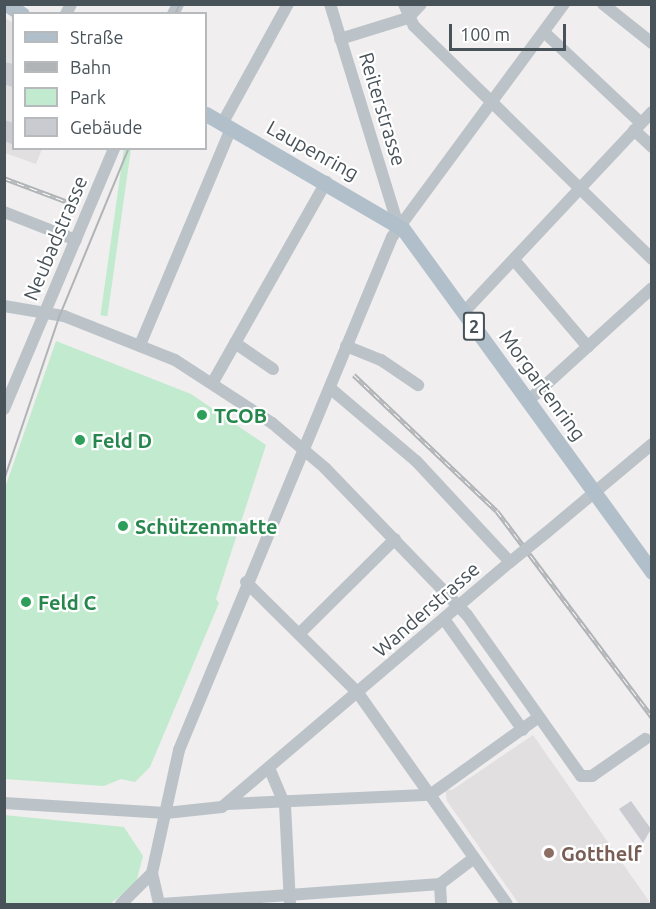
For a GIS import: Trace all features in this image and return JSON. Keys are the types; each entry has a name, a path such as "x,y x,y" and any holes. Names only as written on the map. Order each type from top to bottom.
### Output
{"main road":[{"path":"6,4 19,12"},
{"name":"Laupenring","path":"207,115 398,225"},
{"name":"Morgartenring","path":"398,225 529,400 651,572"}],"street":[{"path":"140,345 227,126 288,4"},
{"name":"Reiterstrasse","path":"330,4 398,225"},
{"path":"404,4 408,18 651,259"},
{"path":"340,39 408,18 421,4"},
{"path":"474,858 440,884 289,899 226,902 161,904 152,873 178,750 246,582 398,225 564,4"},
{"path":"603,4 651,43"},
{"path":"544,32 638,127 651,147"},
{"path":"464,312 651,112"},
{"name":"Neubadstrasse","path":"4,409 113,150"},
{"path":"213,382 326,182"},
{"path":"4,212 76,240"},
{"path":"514,260 588,347"},
{"path":"529,400 651,288"},
{"path":"4,306 45,312 140,345 213,382 303,449 395,539 458,607 582,777 592,776 645,739"},
{"path":"236,343 273,369"},
{"path":"346,346 381,360 418,386"},
{"path":"330,388 416,460 510,562"},
{"name":"Wanderstrasse","path":"228,804 651,444"},
{"path":"299,634 395,539"},
{"path":"246,582 358,693 507,904"},
{"path":"444,619 523,730"},
{"path":"4,803 166,813 228,804 285,805 430,795 539,717"},
{"path":"270,770 285,805 289,899"},
{"path":"121,904 152,873"},
{"path":"440,884 441,904"}],"shaded area":[{"path":"5,18 12,22 12,150 42,150 36,164 5,153"},
{"name":"Gotthelf","path":"533,735 651,904 519,904 447,801 445,789 452,790"}],"green space":[{"path":"124,150 131,150 107,316 100,315"},
{"name":"Schützenmatte","path":"56,341 191,394 266,445 216,599 219,603 150,767 135,782 121,779 104,786 5,779 5,488"},
{"path":"4,815 124,827 143,856 136,883 110,904 5,904"}],"building":[{"path":"4,62 12,64 12,87 4,84"},
{"path":"4,120 12,122 12,144 4,141"},
{"name":"Gotthelf","path":"631,801 651,829 643,843 619,809"}],"tram line":[{"path":"176,12 180,4"},
{"path":"4,480 60,315 128,150"}],"railway":[{"path":"4,178 68,202"},
{"path":"354,375 497,511 652,717"}],"place":[{"name":"TCOB","path":"202,415"},
{"name":"Feld D","path":"80,440"},
{"name":"Schützenmatte","path":"123,526"},
{"name":"Feld C","path":"26,602"},
{"name":"Gotthelf","path":"549,853"}]}
